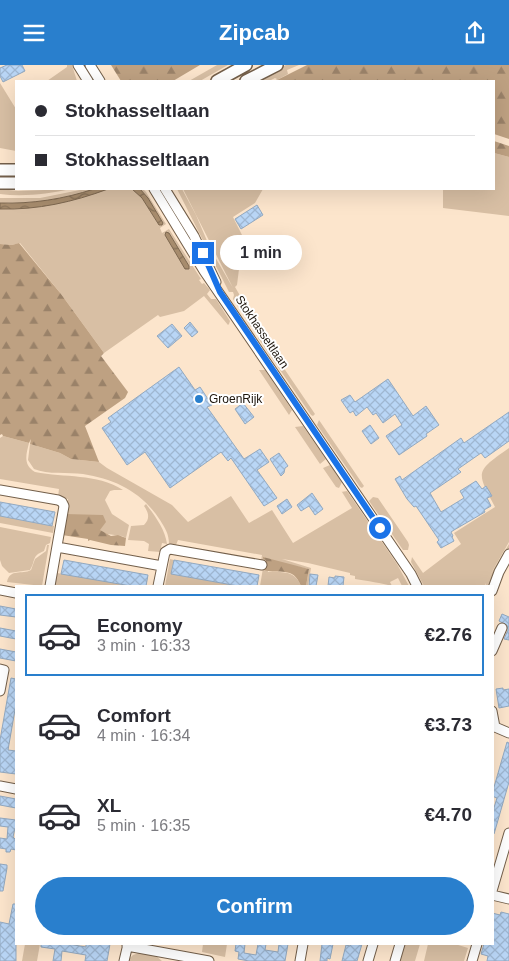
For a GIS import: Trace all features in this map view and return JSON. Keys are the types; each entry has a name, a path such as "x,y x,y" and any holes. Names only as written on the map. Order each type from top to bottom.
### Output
{"main road":[{"path":"220,80 246,65"},
{"path":"248,80 277,65"},
{"path":"0,170 15,170"},
{"path":"0,183 15,183"}],"street":[{"path":"78,65 87,80"},
{"path":"90,65 99,80"},
{"name":"Stokhasseltlaan","path":"155,190 180,233 411,574 416,585"},
{"name":"Stokhasseltlaan","path":"166,190 198,245 220,292"},
{"path":"0,490 62,502 64,506 50,585"},
{"path":"57,547 162,566"},
{"path":"158,585 165,552 170,549 262,565"},
{"path":"494,586 509,554"},
{"path":"0,590 15,593"},
{"path":"494,646 502,628"},
{"path":"0,669 4,670 0,691"},
{"path":"494,722 495,727 509,733"},
{"path":"0,786 15,789"},
{"path":"494,886 509,833"},
{"path":"494,894 509,899"},
{"path":"124,961 127,945 172,958 209,961"},
{"path":"300,961 303,945"},
{"path":"368,961 373,945"},
{"path":"395,961 400,945"},
{"path":"472,961 477,945"}],"shaded area":[{"path":"67,65 72,65 77,80 48,80 67,67"},
{"path":"217,65 228,65 202,80 191,80"},
{"path":"286,65 299,65 287,70 288,74 277,80 275,78 271,80 256,80"},
{"path":"0,83 15,107 15,151 0,148"},
{"path":"495,153 509,157 509,216 443,208 443,190 495,190"},
{"path":"0,189 18,191 66,190 44,194 0,194"},
{"path":"80,190 91,190 48,200 0,203 0,198 40,198"},
{"path":"105,190 133,190 142,198 161,226 148,198 141,190 144,190 166,224 160,228 162,233 169,229 201,279 199,280 210,290 207,294 211,299 216,299 230,321 229,324 204,296 184,311 160,317 158,315 104,353 61,294 20,243 12,245 0,244 0,209 28,208 55,204"},
{"path":"178,190 183,190 211,250 233,288 184,190 262,190 255,203 233,217 245,241 238,245 241,253 237,285 235,287 256,326 251,327 233,299 233,292 229,292"},
{"path":"260,333 315,414 313,416 258,338"},
{"path":"259,370 265,370 292,410 289,415"},
{"path":"319,420 364,486 362,488 317,425"},
{"path":"303,426 326,459 320,464 295,427"},
{"path":"3,436 29,443 26,456 27,463 35,472 91,478 123,490 110,491 105,500 112,514 129,525 126,538 107,534 65,514 68,499 58,497 59,489 0,479 0,438"},
{"path":"30,444 60,453 71,459 99,462 172,505 188,522 231,496 249,523 272,510 293,543 352,508 341,492 347,491 397,564 408,585 402,585 398,578 390,582 392,585 355,579 355,576 350,575 350,573 282,559 311,568 308,585 306,585 309,569 266,560 268,572 283,572 292,575 300,585 260,585 264,562 261,561 262,555 178,540 176,545 169,544 165,528 153,510 127,488 95,476 40,471 34,469 28,460"},
{"path":"509,448 509,542 489,577 509,544 509,549 490,585 486,585 486,583 485,585 423,585 411,562 412,557 423,573 461,544 454,533 495,507 482,479 482,473 490,462"},
{"path":"330,465 342,482 339,488 336,487 323,468"},
{"path":"373,497 378,498 408,542 408,550 403,550 369,501"},
{"path":"146,504 159,523 166,538 167,544 162,543 160,552 148,551 149,544 144,541 128,540 131,526 144,525 148,518 144,506"},
{"path":"0,516 54,526 53,533 0,523"},
{"path":"0,527 51,537 50,543 46,545 44,551 35,557 30,570 9,573 2,566 0,560"},
{"path":"47,545 49,545 42,585 7,582 14,573 31,570 35,559 46,551"},
{"path":"170,559 174,560 172,574 232,585 165,585"},
{"path":"57,573 125,585 55,585"},
{"path":"25,945 40,945 37,961 22,961"},
{"path":"203,945 227,945 225,957 202,952"},
{"path":"405,945 420,945 415,961 400,961"},
{"path":"428,945 458,945 468,948 464,961 424,961"},
{"path":"139,953 156,956 162,961 127,961 133,955"}],"green space":[{"path":"111,65 200,65 175,80 120,80"},
{"path":"307,65 509,65 509,139 495,134 495,80 277,80"},
{"path":"495,141 509,146 509,157 495,153"},
{"path":"19,243 61,294 104,353 101,356 128,392 125,398 85,426 99,462 71,459 60,453 30,444 31,439 29,443 0,435 0,244 12,245"},
{"path":"65,514 103,515 106,522 100,530 111,536 118,535 126,538 125,546 62,535"},
{"path":"263,557 309,569 306,585 301,585 298,579 290,573 264,570 266,560"}],"water":[{"path":"91,190 105,190 55,204 28,208 0,209 0,203 24,203 71,196"},
{"path":"133,190 141,190 148,198 163,223 162,225 159,225 142,198"},
{"path":"166,232 169,233 189,269 185,269 165,235"}],"building":[{"path":"7,65 22,65 25,71 3,82 0,76 0,68"},
{"path":"257,205 263,215 241,229 235,219"},
{"path":"250,246 258,258 250,263 241,252"},
{"path":"190,322 198,332 192,337 184,328"},
{"path":"172,324 182,336 168,348 157,336"},
{"path":"179,367 195,390 200,387 212,405 207,407 244,459 260,449 269,462 257,470 277,498 264,506 231,458 228,461 221,452 170,488 145,452 127,465 102,428 111,422 108,418"},
{"path":"388,379 413,416 426,406 439,425 426,434 427,436 399,455 386,436 402,425 395,414 383,423 376,413 373,415 367,407 356,416 353,411 350,413 341,400 350,395 355,402"},
{"path":"243,403 254,417 245,424 235,409"},
{"path":"509,412 509,441 485,458 481,453 458,469 461,472 430,493 441,512 464,498 460,491 476,481 482,489 486,486 492,496 487,498 491,506 484,510 485,512 451,532 454,541 441,548 437,542 439,540 416,506 414,507 407,499 395,479 400,476 402,480 461,438 464,443"},
{"path":"370,425 379,438 371,444 362,431"},
{"path":"279,453 288,466 281,476 270,459"},
{"path":"312,493 323,509 315,515 309,506 301,511 297,505"},
{"path":"287,499 292,507 282,514 277,506"},
{"path":"0,502 55,512 52,526 0,516"},
{"path":"64,560 148,575 146,585 125,585 61,574"},
{"path":"174,560 259,575 257,585 232,585 171,574"},
{"path":"310,574 318,575 316,585 309,585"},
{"path":"335,576 344,577 343,585 328,585 329,577 335,578"},
{"path":"0,606 15,609 15,617 0,615"},
{"path":"502,614 509,617 509,640 504,639 508,630 507,625 499,621"},
{"path":"0,628 15,631 15,639 0,636"},
{"path":"0,649 15,652 15,661 0,658"},
{"path":"11,678 15,679 15,710 8,750 15,751 15,774 0,772 0,740"},
{"path":"503,688 503,690 509,689 509,706 499,708 496,689"},
{"path":"507,742 509,743 509,782 494,834 494,808 497,798 494,797 494,787"},
{"path":"0,796 15,799 15,808 0,805"},
{"path":"0,818 15,820 13,837 15,839 15,850 11,849 10,852 6,852 6,849 0,848 0,838 7,839 8,827 0,826"},
{"path":"0,864 7,865 3,891 0,891"},
{"path":"13,904 15,904 16,961 0,961 0,922 9,924"},
{"path":"501,912 509,914 509,961 487,961 488,956 481,954 484,945 494,945 494,914 500,915"},
{"path":"41,945 86,947 86,945 110,945 107,961 85,961 86,955 62,951 61,961 53,961 55,949 41,947"},
{"path":"236,945 245,945 244,953 256,955 258,945 266,945 265,950 278,952 279,945 288,945 285,961 249,961 238,959 239,952 235,951"},
{"path":"322,945 333,945 330,959 327,958 327,961 320,961"},
{"path":"346,945 362,945 357,961 342,961"}],"place":[{"name":"GroenRijk","path":"199,399"}],"route":[{"path":"203,253 220,292 380,528"}]}
